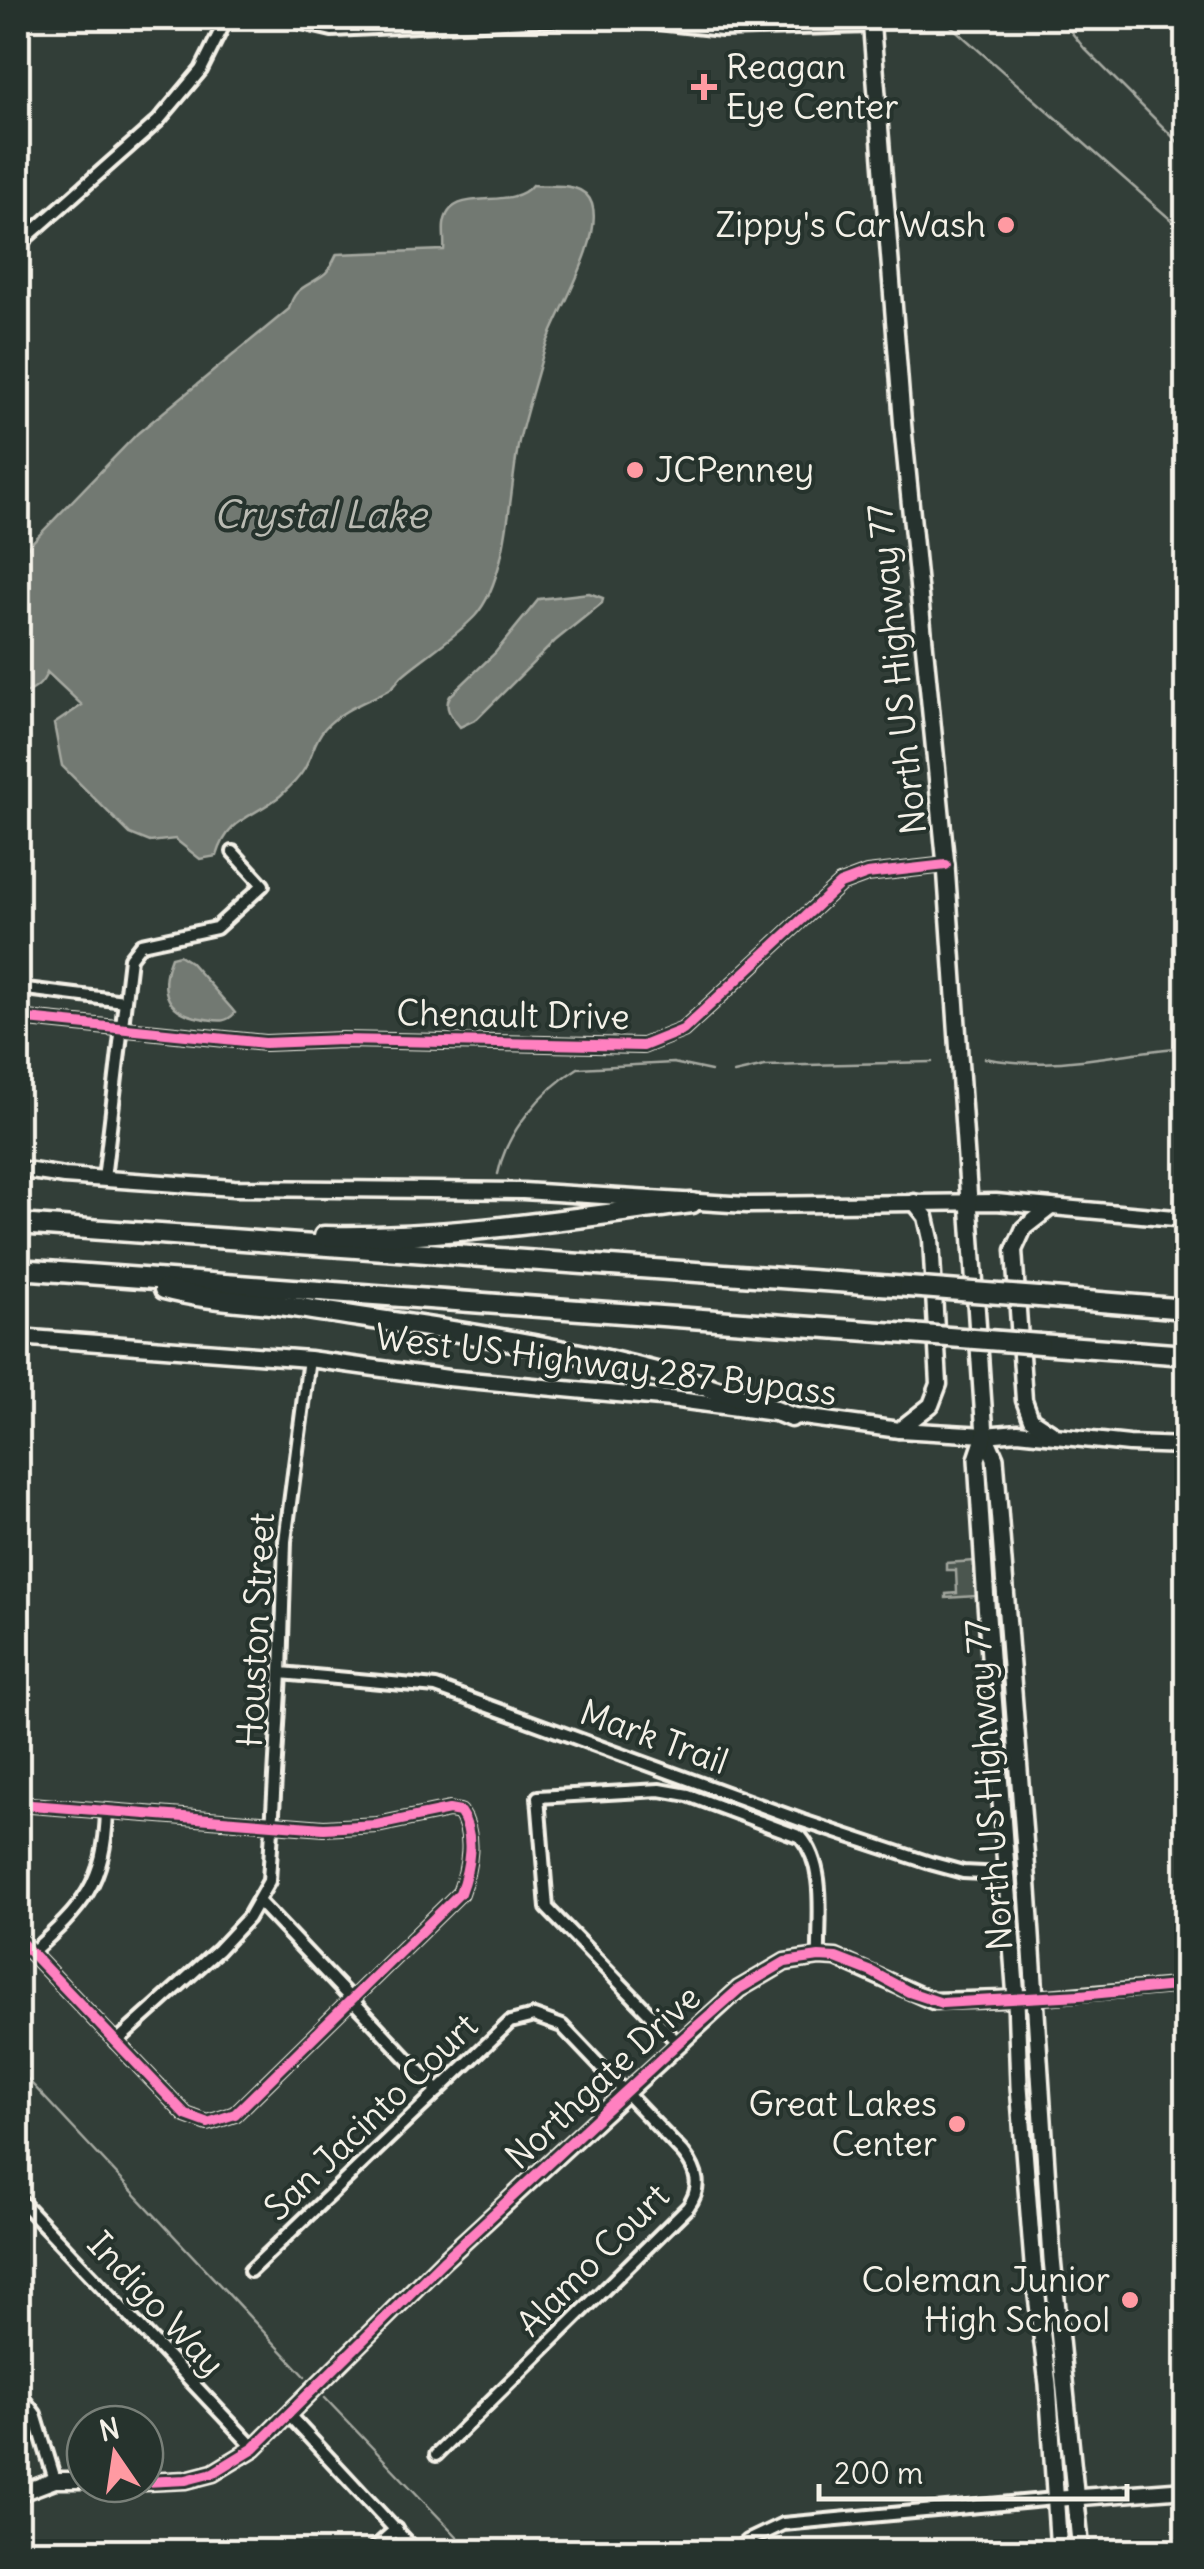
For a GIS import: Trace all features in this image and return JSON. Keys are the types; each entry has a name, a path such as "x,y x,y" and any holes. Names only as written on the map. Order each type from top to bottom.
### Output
{"highway":[{"path":"208,1239 249,1234 374,1237 692,1202"},
{"path":"18,1224 1186,1309"},
{"path":"18,1269 1186,1354"},
{"path":"151,1281 168,1291 317,1311 592,1358 750,1400 791,1417"}],"main road":[{"name":"North US Highway 77","path":"872,22 902,410 946,865 985,1435 995,1458 1052,2260 1081,2552"},
{"path":"18,1170 234,1188 523,1191 747,1205 970,1203 1186,1219"},
{"path":"899,1430 931,1406 939,1384 931,1239 926,1217 914,1202"},
{"path":"1052,1207 1024,1228 1014,1250 1026,1410 1036,1425 1056,1434"},
{"name":"West US Highway 287 Bypass","path":"18,1337 310,1359 448,1378 671,1399 899,1430 1056,1434 1129,1444 1186,1446"},
{"name":"North US Highway 77","path":"985,1435 977,1459 1004,1874 1059,2552"},
{"path":"999,1784 1021,1786"},
{"name":"Northgate Drive","path":"165,2481 213,2473 254,2448 443,2261 678,2043 763,1972 785,1962 818,1957 852,1963 934,2001 1034,1998"},
{"path":"18,2494 65,2480"},
{"path":"1055,2499 1186,2488"}],"street":[{"path":"18,245 158,121 201,70 228,18"},
{"path":"280,18 332,30 444,20 592,18"},
{"path":"611,18 722,30 872,22"},
{"path":"18,778 22,791 18,796"},
{"path":"104,1179 130,958 141,944 216,928 263,884 233,852"},
{"name":"Chenault Drive","path":"18,1018 265,1043 342,1040 643,1046 683,1030 840,884 867,874 946,865"},
{"path":"18,988 124,1001"},
{"name":"Houston Street","path":"259,1902 269,1881 285,1541 310,1359"},
{"name":"Mark Trail","path":"281,1673 436,1687 912,1857 963,1872 1004,1874"},
{"path":"678,2043 547,1908 538,1797 660,1790 688,1795 801,1837 814,1852 816,1864 818,1957"},
{"path":"18,1804 324,1828 376,1825 450,1810 460,1812 466,1819 469,1870 460,1893 236,2114 208,2122 186,2115 18,1940"},
{"path":"31,1953 73,1916 98,1872 106,1842 107,1810"},
{"path":"116,2042 218,1950 259,1902 438,2091"},
{"name":"Northgate Drive","path":"1034,1998 1186,1985"},
{"name":"San Jacinto Court","path":"250,2271 510,2022 534,2016 562,2026 626,2093"},
{"name":"Alamo Court","path":"436,2455 694,2199 698,2182 694,2166 626,2093"},
{"name":"Indigo Way","path":"18,2198 254,2448"},
{"path":"18,2392 35,2414 55,2480"},
{"path":"288,2414 416,2552"},
{"path":"735,2552 747,2540 783,2524 1055,2499"},
{"path":"370,2552 396,2529"}],"shaded area":[{"path":"975,1561 980,1567 982,1588 976,1596 946,1598 946,1594 957,1593 956,1570 946,1570 946,1563"}],"water":[{"name":"Crystal Lake","path":"532,185 566,186 582,191 592,204 594,220 585,258 543,354 519,441 501,557 486,600 467,624 390,689 332,721 318,737 297,779 280,796 234,826 217,856 200,859 175,839 150,842 130,834 62,766 54,724 82,705 47,672 36,688 18,695 18,557 138,433 289,309 298,292 325,273 337,254 444,250 444,225 448,212 457,205 510,197"},
{"path":"589,593 603,598 602,603 555,641 477,719 460,727 448,708 450,696 495,653 539,599"},
{"path":"179,955 231,1008 235,1013 232,1016 206,1019 175,1007 169,1000 165,981 171,957"}],"waterway":[{"path":"942,18 1186,233"},
{"path":"1060,18 1084,48 1186,150"},
{"path":"985,1058 1060,1062 1186,1047"},
{"path":"734,1073 765,1066 932,1062"},
{"path":"498,1174 517,1128 551,1088 578,1068 673,1063 711,1071"},
{"path":"18,2069 305,2376"},
{"path":"325,2398 472,2552"}],"cycle path":[{"path":"18,1018 265,1043 342,1040 643,1046 683,1030 840,884 867,874 946,865"},
{"path":"18,1804 324,1828 377,1825 449,1810 460,1812 469,1841 460,1893 235,2114 208,2123 186,2115 18,1939"},
{"path":"165,2481 213,2473 254,2448 443,2261 678,2043 739,1989 785,1962 836,1958 942,2003 1186,1985"}],"place":[{"name":"Reagan Eye Center","path":"704,87"},
{"name":"Zippy's Car Wash","path":"1006,225"},
{"name":"JCPenney","path":"635,470"},
{"name":"Great Lakes Center","path":"957,2124"},
{"name":"Coleman Junior High School","path":"1130,2300"}]}
